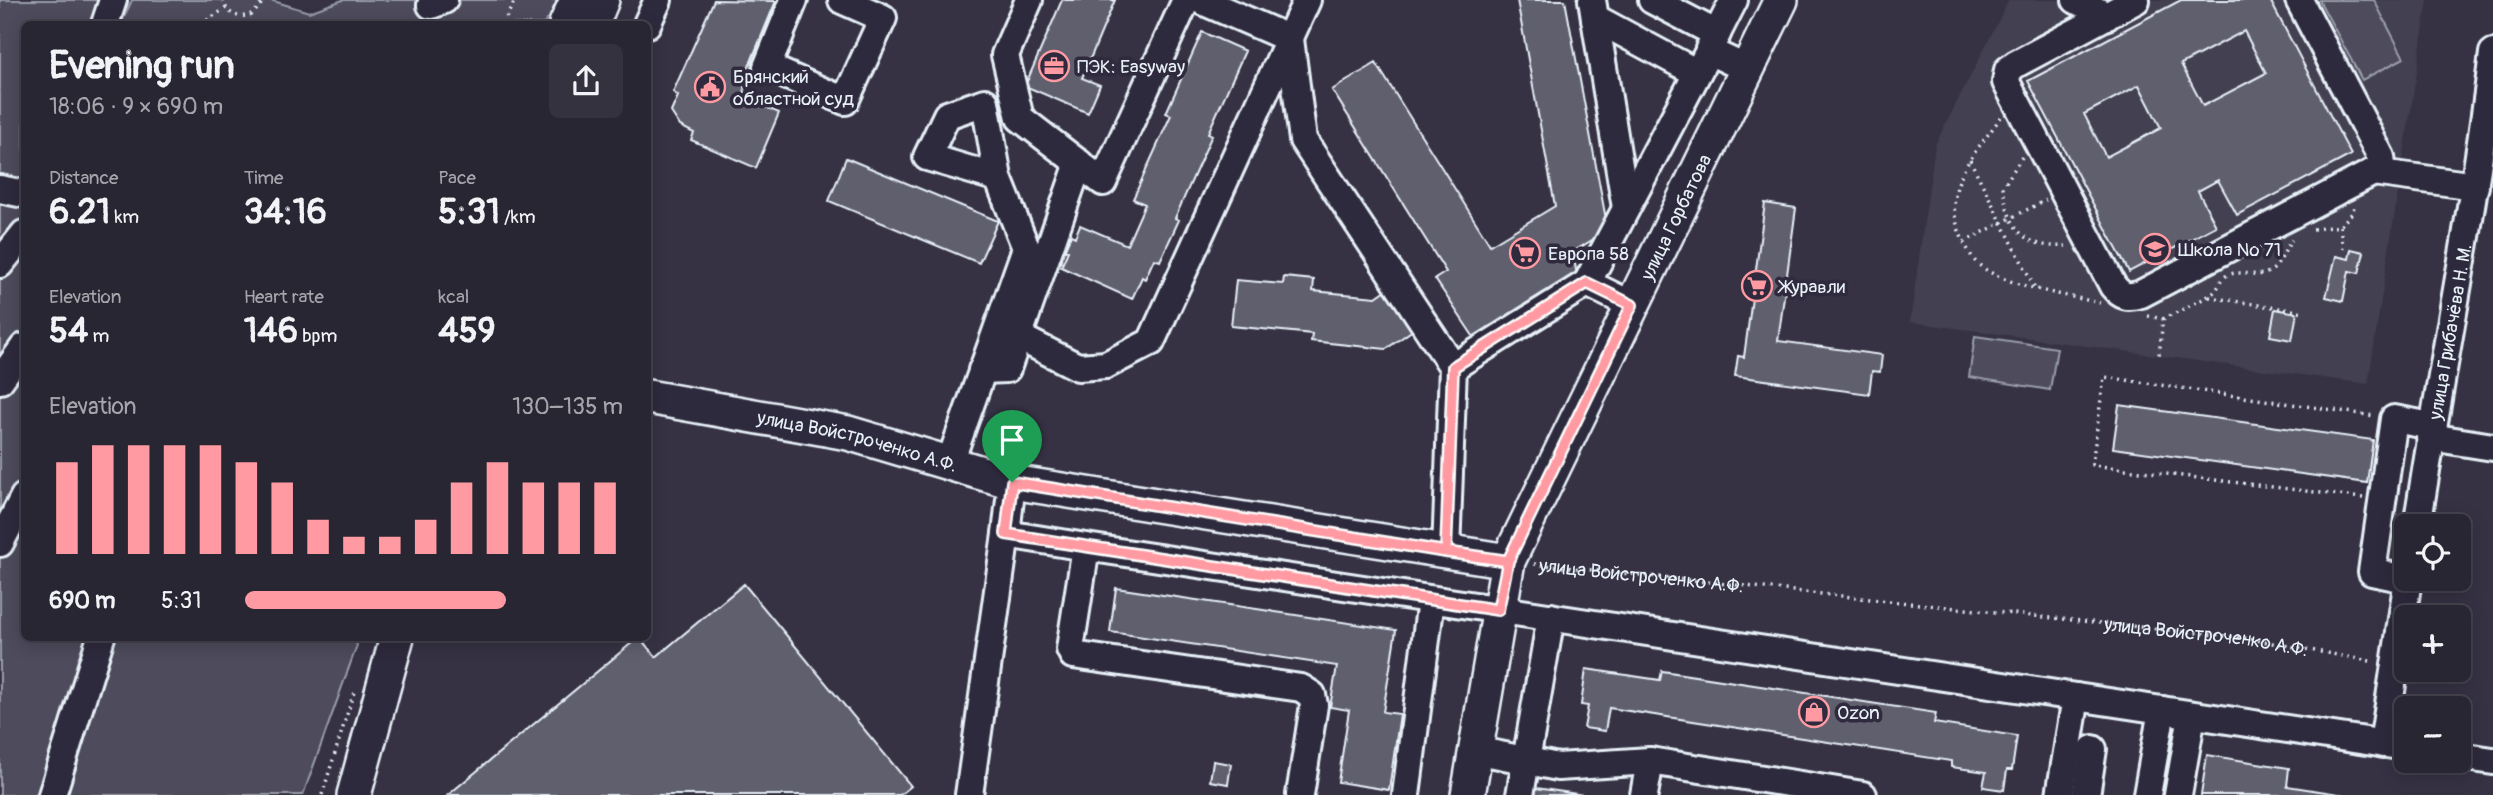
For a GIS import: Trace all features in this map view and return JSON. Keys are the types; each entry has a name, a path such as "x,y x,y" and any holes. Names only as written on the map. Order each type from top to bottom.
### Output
{"main road":[{"path":"567,21 577,0"},
{"path":"593,21 603,0"},
{"name":"улица Горбатова","path":"1468,795 1508,561 1781,0"},
{"name":"улица Войстроченко А.Ф.","path":"651,398 848,433 1012,482 1508,561"},
{"path":"354,795 396,641"}],"street":[{"path":"106,21 113,0"},
{"path":"648,21 658,0"},
{"path":"794,0 767,67 845,102 883,18 842,0"},
{"path":"1029,0 1005,55 1020,118 1103,181 1186,0"},
{"path":"1200,0 1290,39"},
{"path":"1019,337 1078,367 1106,365 1151,342 1307,0"},
{"path":"1652,0 1708,52"},
{"path":"1453,367 1587,283 1734,0"},
{"path":"2076,0 2106,16"},
{"path":"2136,0 2016,64 2008,70 2006,82 2113,286 2121,295 2130,298 2366,176 2379,169 2382,164 2299,0"},
{"path":"1626,208 1594,9 1747,69"},
{"path":"1290,39 1303,141 1453,367 1446,552"},
{"name":"улица Грибачёва Н. М.","path":"2419,514 2431,431 2481,176 2490,112 2493,53"},
{"path":"982,370 1007,369 1079,163"},
{"path":"2366,176 2481,176"},
{"path":"950,462 1026,248 998,178"},
{"path":"0,189 21,193"},
{"path":"0,264 21,238"},
{"path":"1587,283 1632,305"},
{"path":"0,380 21,351"},
{"path":"2394,576 2372,572 2394,419 2493,447"},
{"path":"969,795 1012,482"},
{"path":"0,543 21,504"},
{"path":"1006,534 2394,746"},
{"path":"1086,547 1070,649 1073,655 1301,688 1312,695 1314,705 1300,795"},
{"path":"1406,795 1431,600"},
{"path":"1520,795 1551,617"},
{"path":"52,795 100,641"},
{"path":"2074,785 2076,697"},
{"path":"2147,795 2162,710"},
{"path":"2178,795 2192,715"},
{"path":"2074,785 2093,749"},
{"path":"1475,750 1558,766 1650,761 1863,795"},
{"path":"2471,758 2493,761"},
{"path":"1644,795 1650,761"}],"path":[{"path":"223,0 226,8 239,16 256,12 262,2"},
{"path":"504,21 514,0"},
{"path":"206,21 226,8"},
{"path":"251,15 254,21"},
{"path":"2015,98 1959,175 1954,201 1956,228 1975,261 1993,274 2035,288 2100,303"},
{"path":"2039,145 2023,155 2003,187 2009,219 2021,234 2050,247 2070,245 2088,238"},
{"path":"1970,160 2035,288"},
{"path":"2305,230 2340,226 2353,212 2366,176"},
{"path":"1964,242 2063,191"},
{"path":"2340,226 2343,250"},
{"path":"2138,313 2163,319 2216,292 2221,281 2228,275 2270,272 2283,257 2289,243 2297,237"},
{"path":"2207,296 2304,312"},
{"path":"2159,356 2163,319"},
{"path":"2383,500 2092,465 2104,377 2394,419"},
{"name":"улица Войстроченко А.Ф.","path":"1508,561 2245,638 2394,666"},
{"path":"322,795 355,688"}],"shaded area":[{"path":"0,0 111,0 110,21 21,21 21,641 354,641 357,645 303,795 0,795"},
{"path":"132,0 270,0 309,12 343,0 568,0 561,15 546,21 122,21"},
{"name":"Школа № 71","path":"2009,0 2428,0 2368,384 1910,322 1935,145"},
{"path":"2319,0 2374,0 2404,58 2362,80"},
{"path":"1975,336 2057,348 2050,390 1969,377"}],"building":[{"name":"Брянский областной суд","path":"714,0 776,1 743,81 746,98 779,113 756,168 691,140 694,133 680,126 671,112 678,96 673,92"},
{"path":"1062,0 1115,0 1082,78 1100,85 1088,113 1025,86"},
{"path":"1517,0 1565,0 1608,230 1573,252 1578,282 1479,345 1435,279 1446,272 1332,90 1376,63 1490,245 1555,206"},
{"path":"2181,0 2270,0 2351,155 2237,215 2218,180 2198,191 2216,226 2129,272 2028,81","holes":["2244,31 2266,73 2203,106 2181,64","2139,85 2161,128 2106,157 2084,114"]},
{"path":"1202,32 1245,51 1208,133 1212,135 1175,218 1179,220 1160,261 1154,259 1132,299 1061,267 1068,251 1064,250 1071,235 1075,237 1080,225 1127,245 1145,204 1133,199 1171,115 1166,113"},
{"path":"846,158 998,221 979,263 829,201"},
{"path":"1765,203 1796,208 1778,341 1882,355 1880,372 1872,371 1869,394 1735,376 1738,356 1744,357"},
{"path":"2351,249 2364,252 2359,273 2349,271 2343,301 2326,297 2336,256 2349,259"},
{"path":"1284,277 1314,280 1313,291 1376,297 1389,288 1417,327 1386,349 1311,341 1312,334 1231,326 1236,280 1283,284"},
{"path":"2275,309 2297,313 2292,340 2270,336"},
{"path":"2119,405 2373,440 2367,483 2113,448"},
{"path":"744,584 911,786 900,795 448,795 634,641 642,641 656,657"},
{"path":"1116,588 1396,630 1383,712 1400,714 1389,790 1338,782 1349,710 1330,707 1337,666 1110,632"},
{"path":"1586,669 1660,680 1662,671 1936,713 1934,723 2017,736 2012,770 2007,770 2004,790 1983,787 1986,772 1951,767 1951,761 1609,708 1605,731 1584,728 1588,706 1581,705"},
{"path":"2207,755 2289,768 2287,786 2345,795 2201,795"},
{"path":"1213,761 1231,764 1228,784 1210,781"},
{"path":"1536,788 1584,795 1535,795"}],"place":[{"name":"ПЭК: Easyway","path":"1054,66"},
{"name":"Брянский областной суд","path":"710,87"},
{"name":"Школа № 71","path":"2155,249"},
{"name":"Европа 58","path":"1525,253"},
{"name":"Журавли","path":"1757,286"},
{"name":"Ozon","path":"1814,712"}],"route":[{"path":"1012,482 1006,534 1498,610 1508,561 1446,552 1453,367 1587,283 1632,305 1508,561 1446,552 1012,482"}]}
